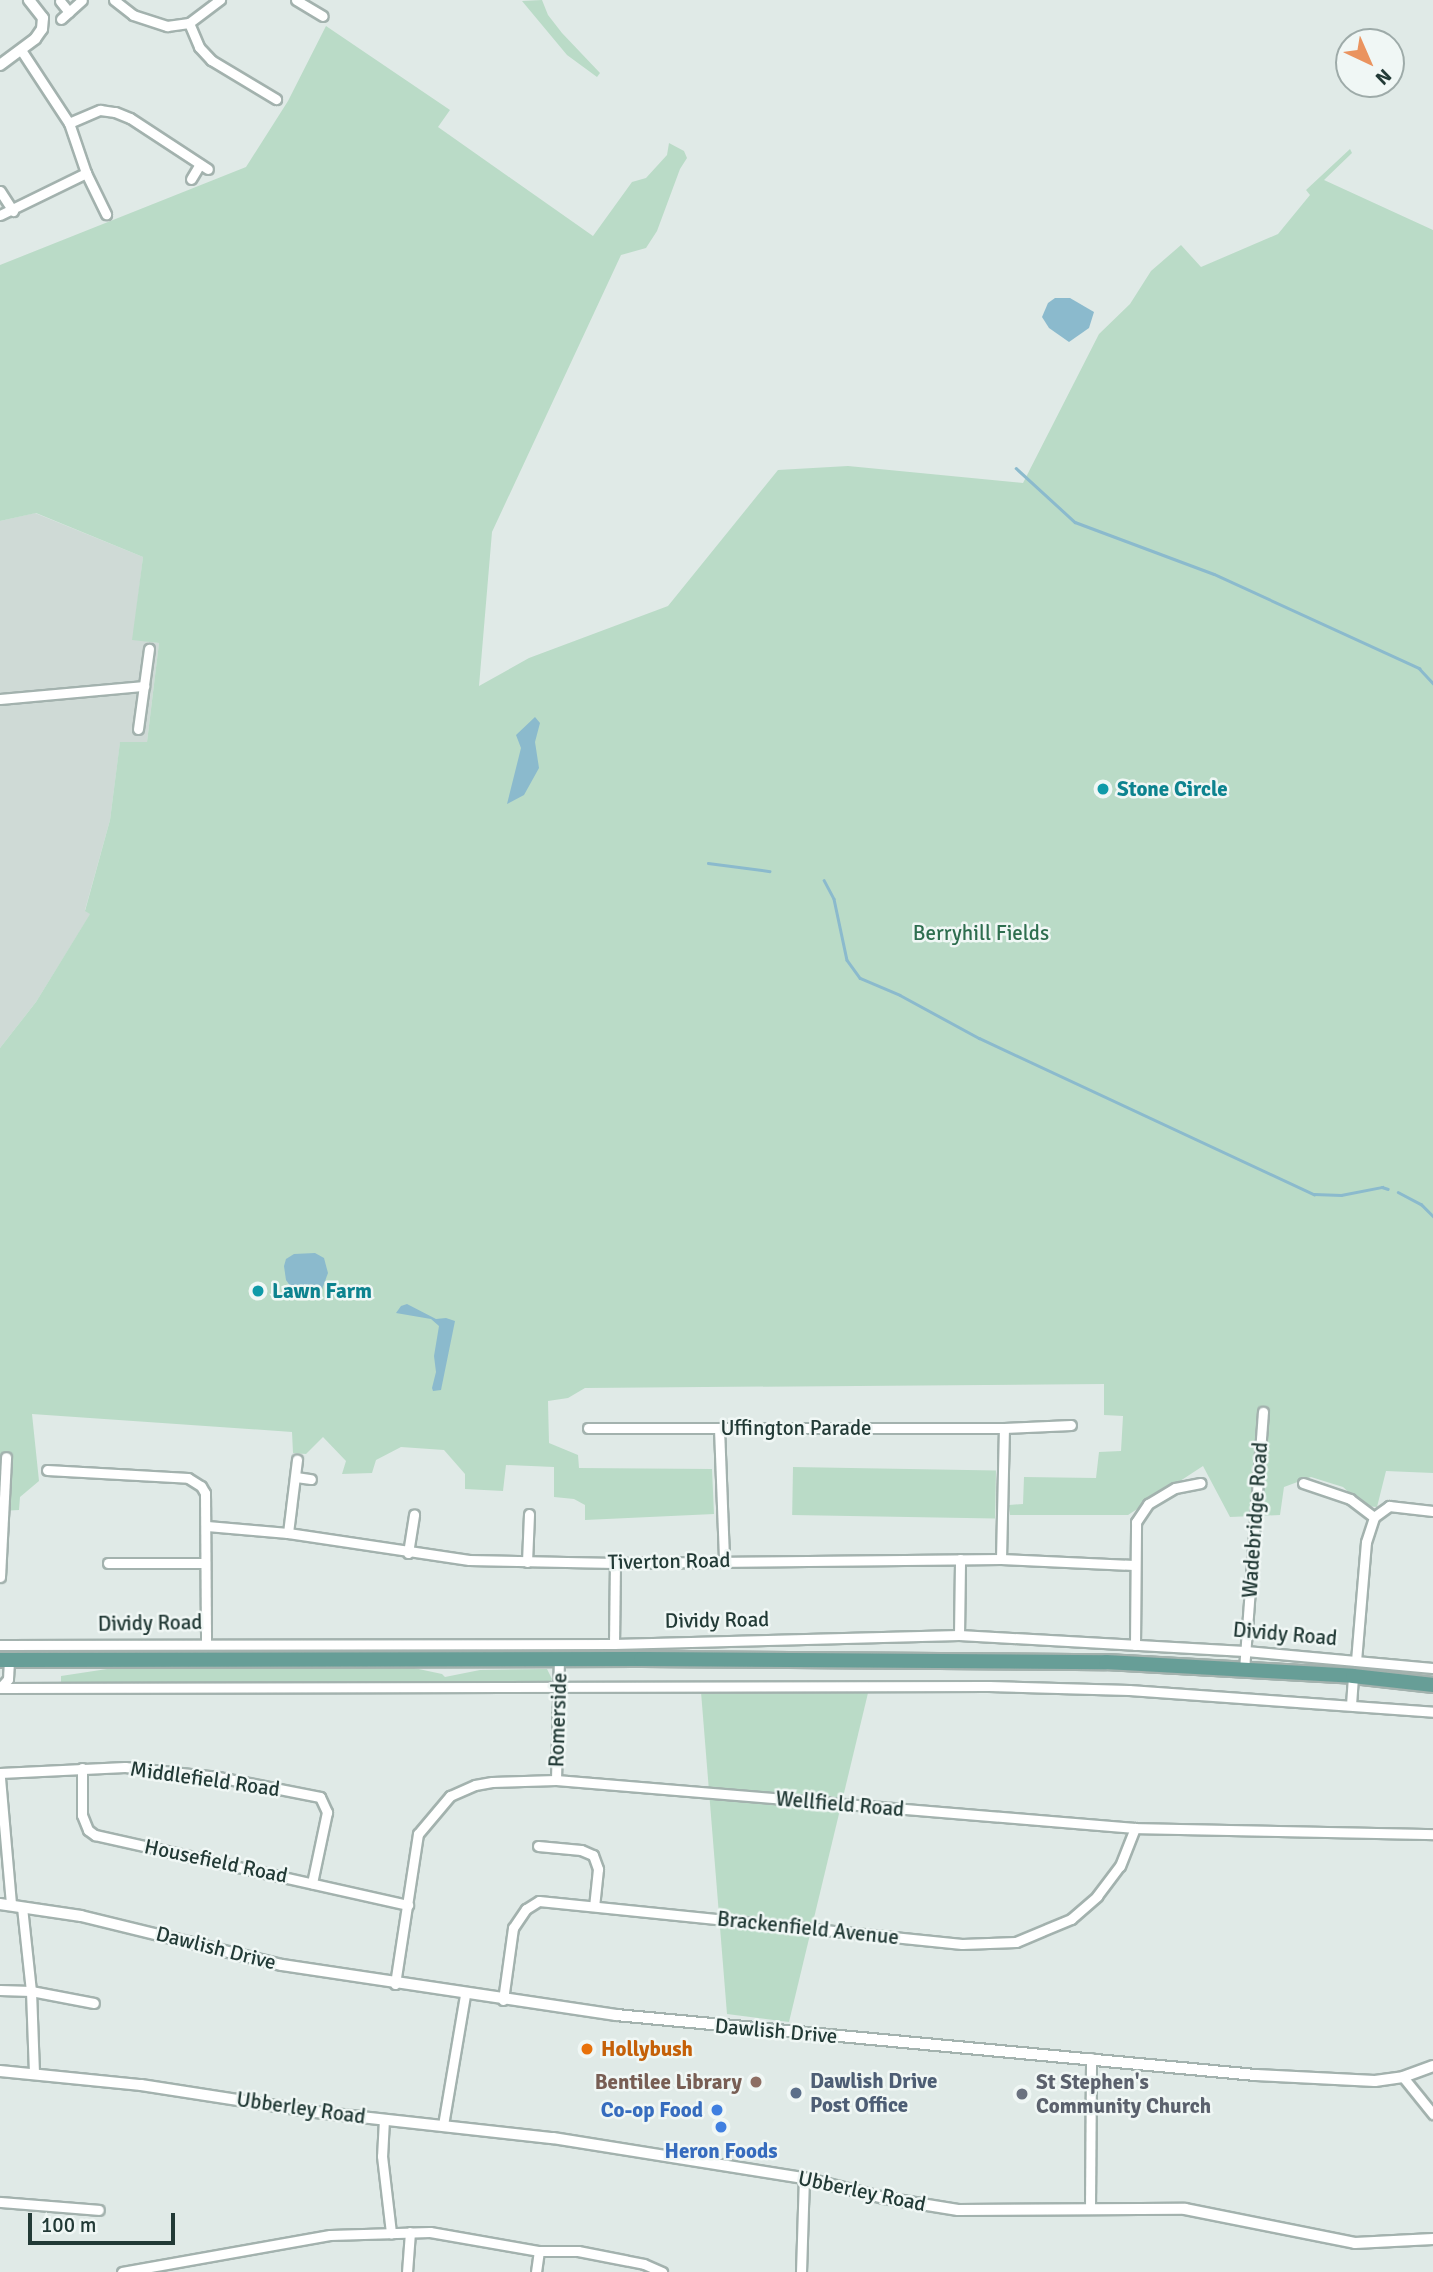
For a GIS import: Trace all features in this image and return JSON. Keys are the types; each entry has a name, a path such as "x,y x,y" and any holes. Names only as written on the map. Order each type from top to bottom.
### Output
{"main road":[{"name":"Dividy Road","path":"4,1661 1106,1662 1244,1670 1355,1668 1433,1685"}],"street":[{"path":"0,65 21,50 42,29 43,18 29,0"},
{"path":"61,19 82,0"},
{"path":"114,0 133,15 167,26 189,23 220,0"},
{"path":"296,0 323,16"},
{"path":"60,1 69,12"},
{"path":"189,23 199,47 211,60 276,99"},
{"path":"21,50 69,123 86,173 106,214"},
{"path":"69,123 100,110 130,118 204,167 191,179"},
{"path":"0,215 13,211 86,173"},
{"path":"0,191 13,211"},
{"path":"138,729 149,649"},
{"path":"0,699 144,686"},
{"name":"Wadebridge Road","path":"1244,1670 1263,1412"},
{"name":"Uffington Parade","path":"588,1428 1004,1429 1071,1425"},
{"path":"719,1429 724,1559"},
{"path":"1002,1559 1004,1429"},
{"path":"0,1577 6,1457"},
{"path":"288,1533 297,1460"},
{"path":"47,1470 188,1478 201,1486 205,1493 206,1643"},
{"path":"296,1477 311,1479"},
{"path":"1135,1645 1134,1565 1138,1548 1136,1522 1148,1504 1175,1488 1201,1483"},
{"path":"1303,1483 1350,1499 1374,1517"},
{"path":"1355,1668 1366,1542 1374,1517 1389,1506 1433,1511"},
{"path":"408,1553 414,1514"},
{"path":"527,1562 529,1514"},
{"name":"Tiverton Road","path":"206,1526 288,1533 469,1560 615,1563 724,1559 1002,1559 1134,1565"},
{"path":"959,1635 960,1559"},
{"path":"108,1563 205,1563"},
{"path":"614,1644 615,1563"},
{"name":"Dividy Road","path":"0,1646 206,1643 614,1644 959,1635 1245,1651 1355,1668 1433,1668"},
{"name":"Romerside","path":"556,1780 559,1660"},
{"path":"0,1688 8,1679 4,1661"},
{"name":"Dividy Road","path":"1350,1705 1355,1668"},
{"path":"0,1688 559,1689 989,1686 1129,1690 1433,1712"},
{"name":"Middlefield Road","path":"0,1773 125,1767 218,1777 320,1797 327,1812 312,1882"},
{"name":"Housefield Road","path":"82,1768 82,1815 88,1830 95,1835 408,1905"},
{"path":"0,1778 11,1905 31,1991 34,2074"},
{"name":"Wellfield Road","path":"396,1984 418,1834 450,1796 475,1785 492,1782 556,1780 1135,1828 1433,1834"},
{"name":"Brackenfield Avenue","path":"503,2000 513,1928 526,1909 539,1901 962,1944 1016,1942 1070,1919 1097,1896 1120,1866 1135,1828"},
{"path":"538,1846 581,1850 593,1855 598,1869 594,1905"},
{"name":"Dawlish Drive","path":"11,1905 81,1916 282,1965 465,1995 653,2019 1256,2075 1375,2081 1403,2077 1433,2066"},
{"path":"0,1990 31,1991 94,2003"},
{"path":"443,2125 465,1995"},
{"path":"1090,2208 1091,2058"},
{"name":"Ubberley Road","path":"0,2071 141,2085 693,2159 804,2178 884,2197 958,2210 1000,2212 1090,2208 1185,2209 1355,2243 1433,2239"},
{"path":"1403,2077 1433,2114"},
{"path":"384,2119 382,2155 391,2233"},
{"path":"801,2272 804,2178"},
{"path":"0,2202 99,2210"},
{"path":"407,2272 410,2232"},
{"path":"122,2272 330,2235 410,2232 430,2232 539,2251 579,2251 644,2264 662,2272"},
{"path":"536,2272 539,2251"}],"shaded area":[{"path":"35,513 143,557 133,639 159,643 147,742 120,743 110,820 85,910 91,913 36,1002 0,1048 0,521"}],"green space":[{"path":"542,0 548,15 562,33 600,73 597,77 567,55 522,1"},
{"name":"Berryhill Fields","path":"326,26 450,110 438,127 593,236 632,182 646,178 667,155 669,143 684,151 687,158 680,169 657,231 646,248 621,255 492,532 479,686 529,658 668,606 778,470 848,466 1023,483 1099,334 1130,304 1151,271 1181,245 1201,267 1278,234 1310,195 1306,190 1350,149 1352,153 1324,180 1433,230 1433,1473 1386,1471 1377,1507 1364,1506 1343,1487 1311,1477 1284,1487 1280,1515 1230,1517 1203,1466 1128,1515 1010,1515 1009,1505 1023,1504 1024,1477 1096,1478 1099,1452 1121,1451 1123,1416 1104,1415 1104,1384 585,1388 568,1398 548,1401 549,1443 578,1455 579,1468 712,1469 714,1514 585,1520 585,1505 574,1499 554,1497 554,1467 506,1465 503,1491 465,1489 465,1474 444,1450 401,1447 376,1460 372,1473 342,1474 346,1461 323,1437 306,1454 293,1453 292,1432 32,1414 39,1481 20,1497 19,1510 0,1511 0,1048 36,1002 90,914 85,911 110,820 120,742 147,742 159,643 132,640 143,557 36,513 0,521 0,265 246,167 288,101"},
{"path":"793,1467 996,1471 995,1519 792,1515"},
{"path":"414,1668 445,1677 480,1670 547,1669 552,1679 550,1683 61,1685 61,1676 107,1669"},
{"path":"701,1692 868,1693 789,2022 727,2014"}],"water":[{"path":"1055,298 1070,298 1094,312 1089,328 1069,342 1049,328 1042,317 1048,303"},
{"path":"535,717 540,723 535,742 539,768 524,795 507,804 521,748 516,735"},
{"path":"315,1253 324,1258 328,1273 321,1292 310,1296 291,1287 286,1280 284,1266 286,1259 294,1254"},
{"path":"407,1304 436,1319 455,1321 441,1390 433,1391 432,1388 436,1372 434,1356 439,1326 431,1319 396,1313 401,1306"}],"waterway":[{"path":"1016,468 1075,522 1214,574 1419,668 1433,683"},
{"path":"708,863 769,871"},
{"path":"824,880 834,899 847,960 860,978 900,995 979,1038 1314,1194 1341,1195 1382,1187 1388,1189"},
{"path":"1398,1192 1421,1204 1433,1216"}],"place":[{"name":"Stone Circle","path":"1103,789"},
{"name":"Lawn Farm","path":"258,1291"},
{"name":"Hollybush","path":"587,2049"},
{"name":"Bentilee Library","path":"756,2082"},
{"name":"Dawlish Drive Post Office","path":"796,2093"},
{"name":"St Stephen's Community Church","path":"1022,2094"},
{"name":"Co-op Food","path":"717,2110"},
{"name":"Heron Foods","path":"721,2127"}]}
